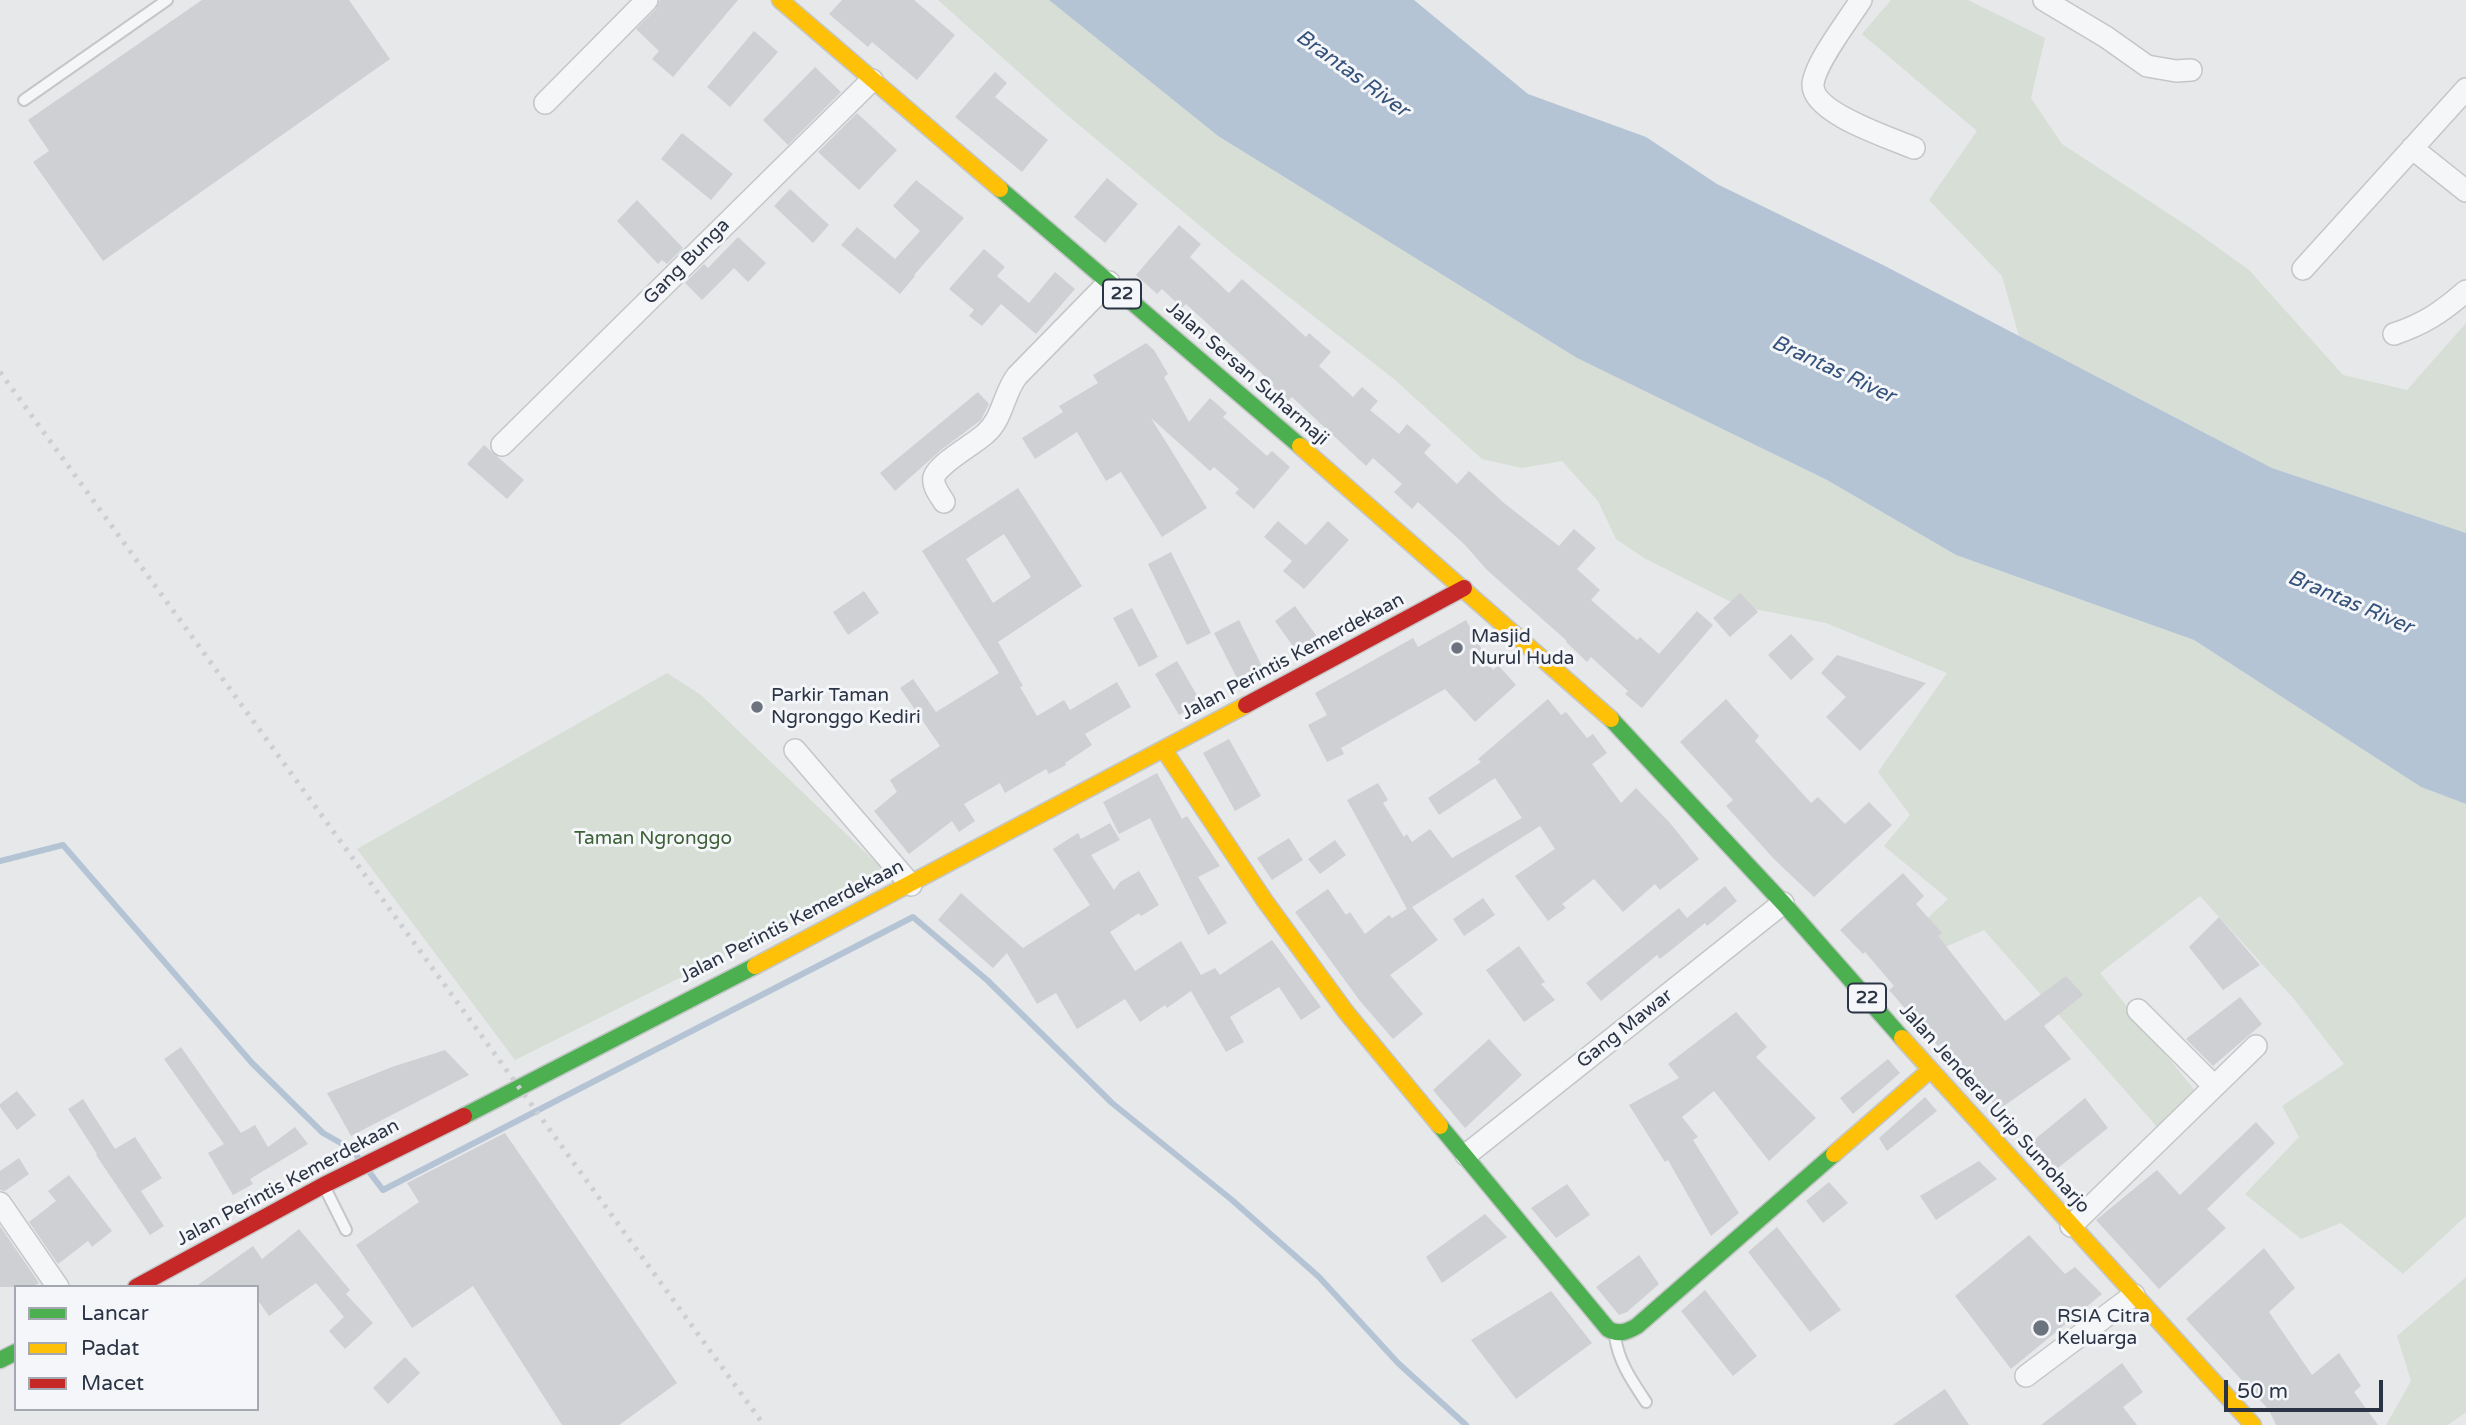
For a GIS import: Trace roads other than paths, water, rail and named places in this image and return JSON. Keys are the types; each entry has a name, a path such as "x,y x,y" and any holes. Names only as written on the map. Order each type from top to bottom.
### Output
{"main road":[{"name":"Jalan Sersan Suharmaji","path":"780,0 1464,588"},
{"name":"Jalan Perintis Kemerdekaan","path":"140,1285 324,1185 911,885 1464,588"},
{"name":"Jalan Jenderal Urip Sumoharjo","path":"1464,588 1604,712 1783,903 1930,1070 2253,1425"},
{"path":"1164,750 1265,901 1346,1012 1608,1329 1615,1333 1629,1331 1637,1326 1930,1070"}],"street":[{"path":"545,103 647,0"},
{"path":"1861,0 1816,74 1813,86 1815,94 1833,113 1914,148"},
{"path":"2043,0 2106,37 2147,66 2176,71 2191,70"},
{"name":"Gang Bunga","path":"502,445 872,80"},
{"path":"2303,269 2466,89"},
{"path":"2412,148 2466,191"},
{"path":"944,502 933,485 935,475 946,463 988,432 1003,409 1009,388 1017,376 1109,282"},
{"path":"2394,334 2420,325 2466,291"},
{"path":"795,750 911,885"},
{"name":"Gang Mawar","path":"1466,1155 1783,903"},
{"path":"2138,1010 2214,1086"},
{"path":"2071,1226 2256,1046"},
{"path":"0,1203 57,1285"},
{"path":"2026,1376 2134,1296"}],"lane":[{"path":"24,100 167,0"},
{"path":"324,1185 346,1230"},
{"path":"1615,1333 1617,1351 1630,1379 1646,1402"}],"water":[{"name":"Brantas River","path":"1049,0 1414,0 1528,94 1646,137 1717,184 1883,265 2272,468 2466,533 2466,804 2421,787 2194,640 1956,555 1827,480 1577,358 1218,136"}],"waterway":[{"path":"0,861 63,845 252,1063 323,1133 353,1150 359,1159"},
{"path":"370,1173 383,1190 913,917 987,980 1112,1103 1232,1200 1319,1277 1398,1363 1466,1425"}],"railway":[{"path":"0,372 764,1425"}],"place":[{"name":"Masjid Nurul Huda","path":"1457,648"},
{"name":"Parkir Taman Ngronggo Kediri","path":"757,707"},
{"name":"RSIA Citra Keluarga","path":"2041,1328"}],"park label":[{"name":"Taman Ngronggo","path":"653,839"}]}
